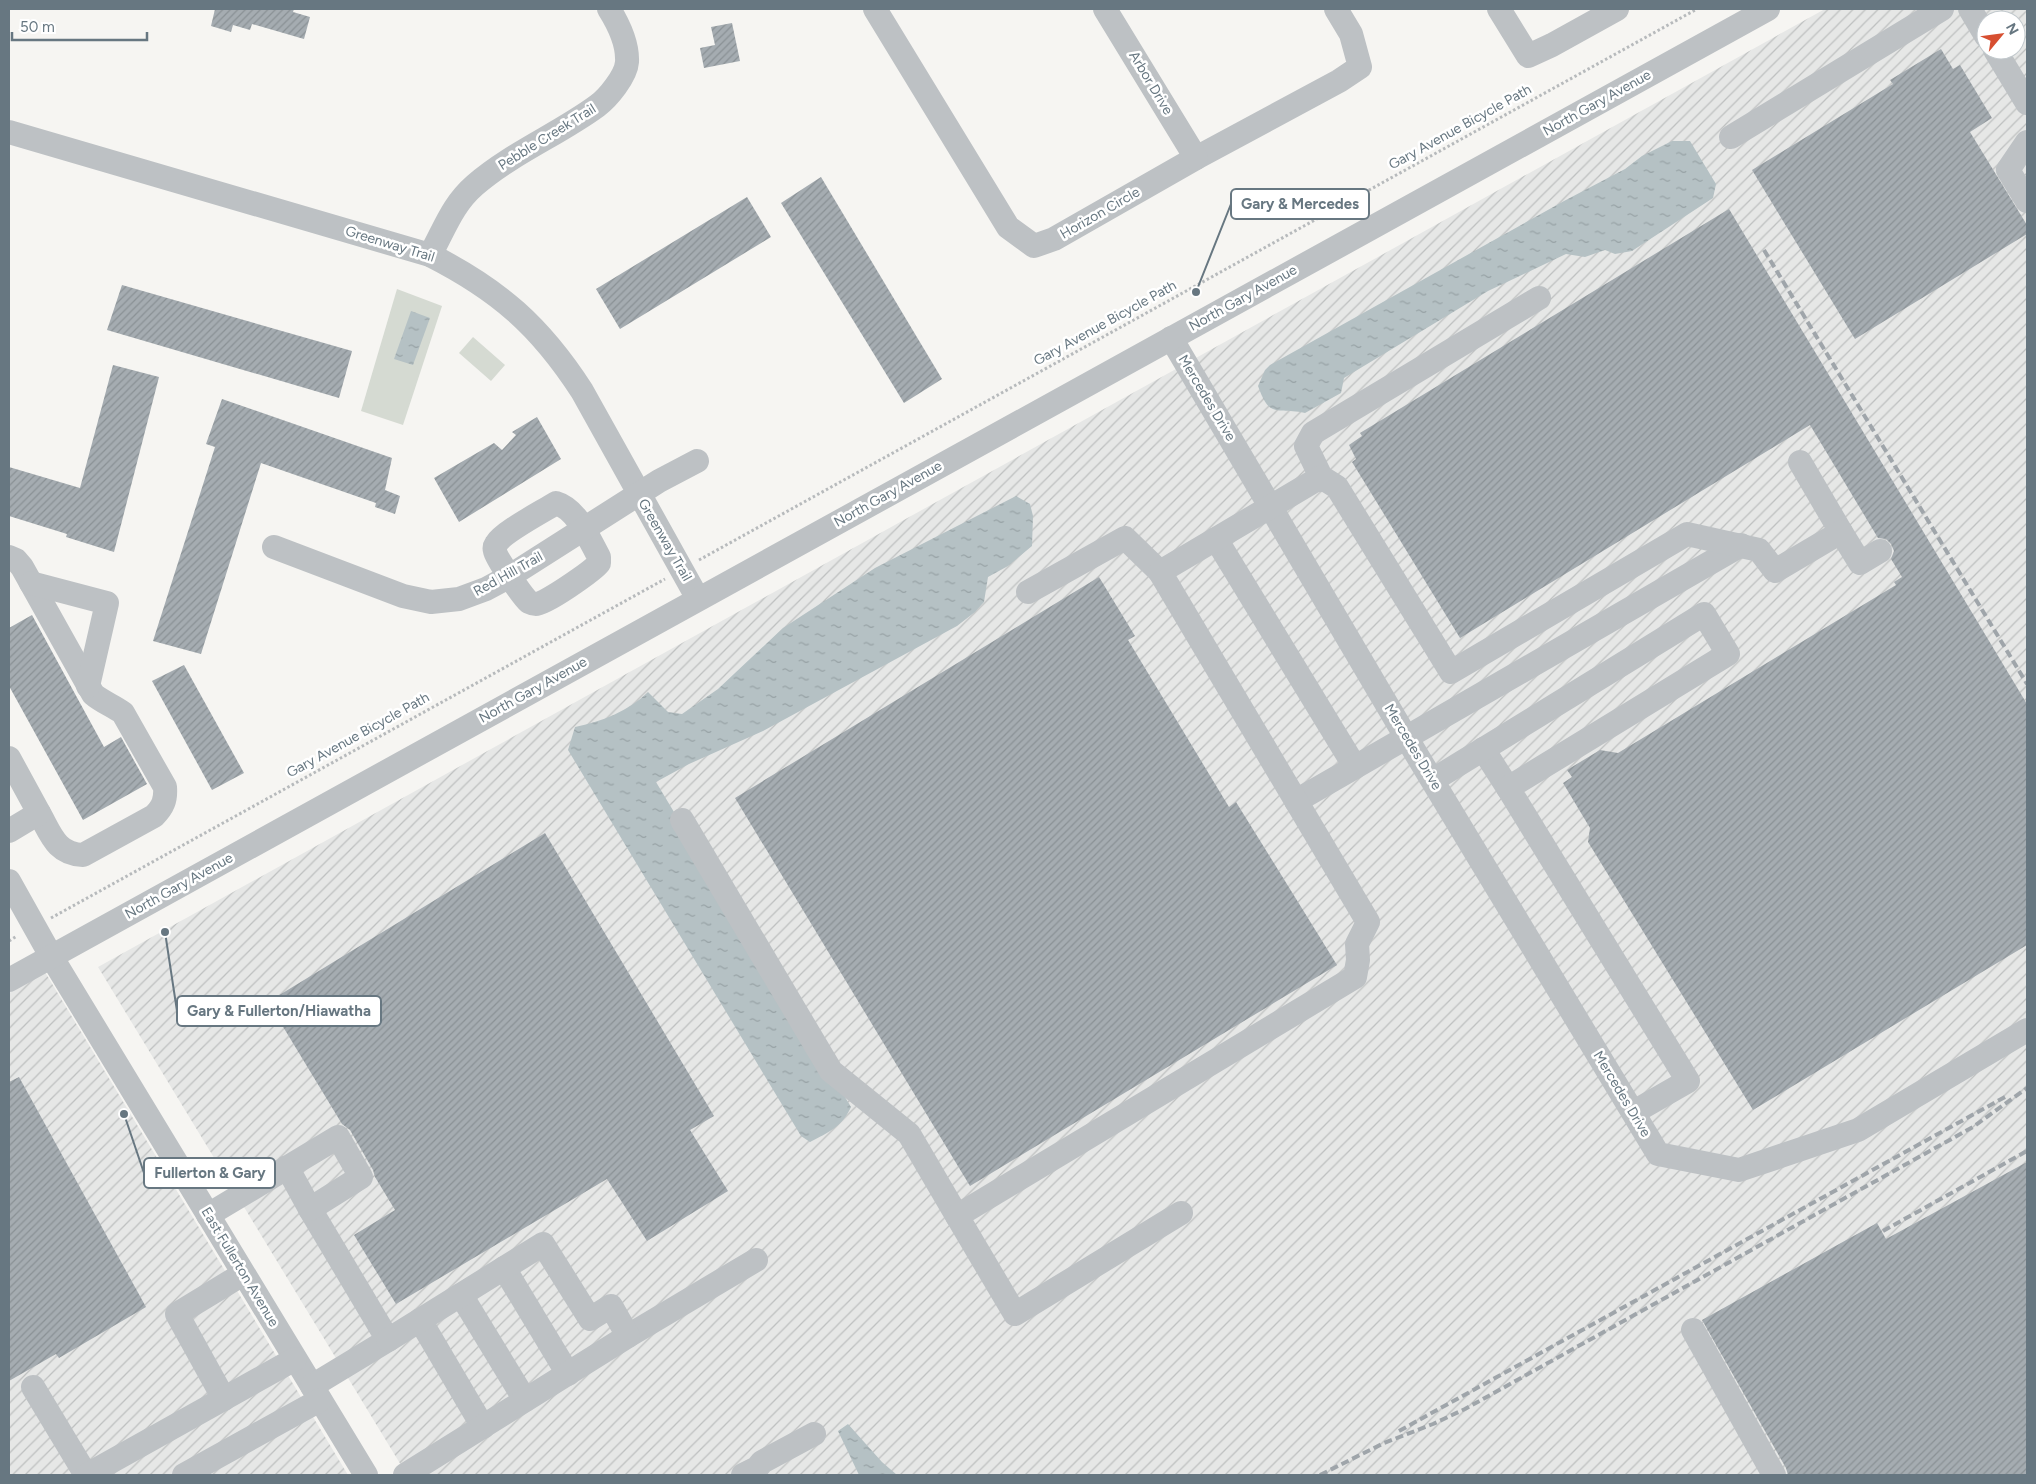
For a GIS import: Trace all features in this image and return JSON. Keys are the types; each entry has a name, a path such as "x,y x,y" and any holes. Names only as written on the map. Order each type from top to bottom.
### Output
{"street":[{"name":"Pebble Creek Trail","path":"430,255 452,209 474,186 492,172 599,105 634,69 627,64 625,38 609,9"},
{"name":"Horizon Circle","path":"875,9 1008,227 1034,246 1054,239 1196,158 1339,81 1360,67 1351,34 1336,9"},
{"name":"Arbor Drive","path":"1105,9 1196,158"},
{"path":"1499,9 1528,56 1617,9"},
{"name":"North Gary Avenue","path":"9,980 1768,9"},
{"path":"1731,137 1942,9"},
{"path":"2001,60 2027,103"},
{"name":"Greenway Trail","path":"9,132 430,255 478,281 524,317 552,347 582,391 698,599"},
{"path":"2027,142 2008,170 2027,201"},
{"path":"1539,298 1313,434 1306,446 1321,477 1337,487 1451,672 1687,534 1759,550 1775,571 1841,532"},
{"name":"Mercedes Drive","path":"1171,338 1406,737 1658,1154 1740,1170 1858,1130 2027,1030"},
{"name":"Red Hill Trail","path":"274,547 403,596 431,602 459,599 486,589 510,576 639,494 697,460"},
{"path":"1800,462 1860,563 1880,551"},
{"path":"1160,572 1321,477"},
{"path":"556,504 563,505 583,529 599,557 599,563 588,574 539,605 529,602 495,553 494,548 497,541 505,534 556,504"},
{"path":"957,1216 1355,977 1358,960 1356,944 1368,922 1160,572 1125,538 1028,592"},
{"path":"1216,539 1355,767"},
{"path":"1296,801 1740,545"},
{"path":"9,557 16,560 22,567 93,694 100,701 114,706 123,713 161,778 165,787 166,797 162,808 154,816 84,855 64,852 52,836 9,758"},
{"path":"31,583 108,603 88,686"},
{"path":"1433,780 1704,614 1728,654 1508,788"},
{"path":"1483,749 1688,1081 1634,1112"},
{"path":"9,831 39,813"},
{"path":"682,820 831,1071 910,1134 1015,1314 1181,1213"},
{"name":"East Fullerton Avenue","path":"9,881 51,956 366,1475"},
{"path":"208,1214 338,1137 361,1177 310,1209"},
{"path":"287,1167 388,1340"},
{"path":"184,1475 316,1393 388,1340 543,1244 590,1319 611,1306 628,1336"},
{"path":"405,1475 628,1336 756,1260"},
{"path":"504,1268 568,1374"},
{"path":"224,1399 177,1314 244,1274"},
{"path":"461,1295 525,1400"},
{"path":"420,1320 483,1427"},
{"path":"1693,1330 1774,1475"},
{"path":"33,1387 87,1475 295,1359"},
{"path":"743,1475 757,1468 762,1462 814,1434"}],"path":[{"name":"Gary Avenue Bicycle Path","path":"708,555 1696,9"},
{"name":"Gary Avenue Bicycle Path","path":"65,911 662,580"},
{"path":"9,940 13,938"}],"shaded area":[{"path":"1825,9 2027,9 2027,1475 407,1475 98,967"},
{"path":"397,289 442,306 403,425 361,411"},
{"path":"473,337 505,365 491,381 459,353"},
{"path":"45,972 348,1475 9,1475 9,993"}],"water":[{"path":"1672,141 1690,141 1716,184 1713,198 1632,251 1615,254 1605,250 1585,257 1566,254 1488,291 1344,378 1341,393 1305,413 1276,410 1266,404 1258,386 1265,370 1270,365 1625,169 1642,156"},
{"path":"411,311 430,318 413,365 394,359"},
{"path":"1016,496 1030,504 1033,516 1032,546 1008,566 988,577 984,602 975,612 957,626 763,731 689,764 656,782 851,1107 839,1124 829,1132 810,1142 801,1136 568,750 575,727 614,715 632,705 648,692 668,712 682,714 718,689 783,628 875,568"},
{"path":"848,1424 882,1462 897,1475 859,1475 838,1431"}],"building":[{"path":"215,9 294,9 293,12 310,17 304,39 252,24 250,30 233,25 231,32 211,26"},
{"path":"732,23 740,61 704,68 700,48 715,45 711,27"},
{"path":"1941,49 1953,69 1960,65 1992,118 1970,132 2027,225 2027,234 1855,339 1752,170 1893,84 1890,80"},
{"path":"821,177 942,379 904,403 781,203"},
{"path":"747,197 771,237 620,329 596,289"},
{"path":"1729,209 2027,704 2027,945 1753,1110 1588,842 1590,828 1563,783 1572,777 1567,770 1600,750 1618,753 1896,585 1894,582 1902,577 1891,559 1894,551 1891,544 1886,539 1878,538 1810,425 1460,638 1352,462 1356,459 1349,445 1362,436 1360,433"},
{"path":"122,285 352,351 339,398 107,330"},
{"path":"113,365 159,377 114,552 66,537 67,534 9,516 9,467 80,488"},
{"path":"222,399 392,458 385,490 400,496 395,514 375,507 376,503 261,463 201,654 153,641 215,447 206,444"},
{"path":"537,417 561,459 459,522 434,478 494,443 502,450 516,435 512,432"},
{"path":"1099,577 1135,636 1128,640 1229,807 1236,802 1337,965 970,1186 735,798"},
{"path":"32,615 104,747 121,737 147,784 83,820 9,686 9,628"},
{"path":"184,665 244,773 212,790 152,681"},
{"path":"545,833 714,1116 690,1130 728,1191 647,1241 607,1179 396,1304 354,1235 395,1210 350,1130 342,1124 268,1002"},
{"path":"19,1077 146,1307 59,1358 56,1354 9,1381 9,1082"},
{"path":"2027,1162 2027,1475 1788,1475 1786,1468 1702,1320 1877,1223 1886,1239"}],"railway":[{"path":"1764,250 2027,684"},
{"path":"1320,1475 1384,1443 1465,1409 1973,1127 2027,1088"},
{"path":"1399,1431 2005,1097"},
{"path":"1883,1231 2027,1151"}],"place":[{"name":"Gary & Mercedes","path":"1196,292"},
{"name":"Gary & Fullerton/Hiawatha","path":"165,932"},
{"name":"Fullerton & Gary","path":"124,1114"}]}
